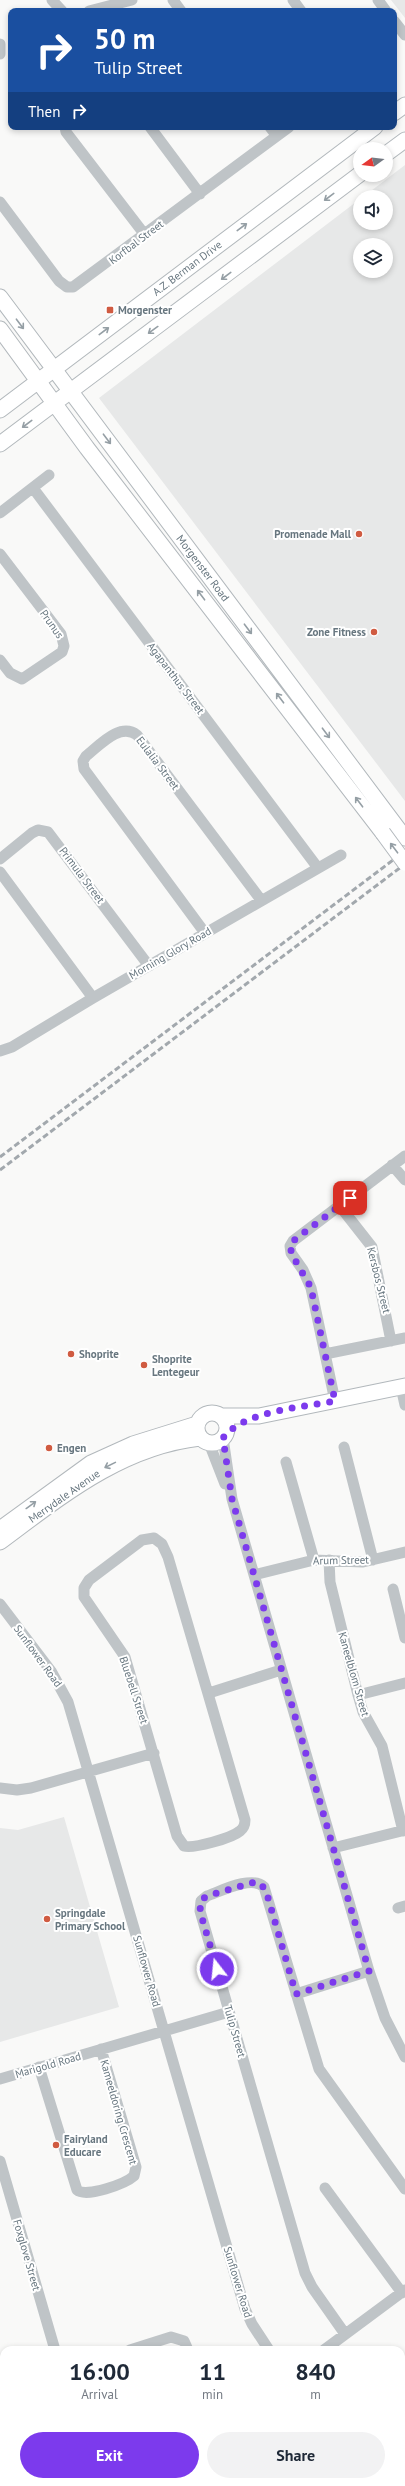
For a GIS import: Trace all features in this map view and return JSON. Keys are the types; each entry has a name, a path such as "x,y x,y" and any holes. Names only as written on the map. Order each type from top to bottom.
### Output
{"main road":[{"name":"A.Z. Berman Drive","path":"0,410 371,130"},
{"path":"393,149 404,141"},
{"path":"0,444 196,299 353,179"},
{"name":"Morgenster Road","path":"0,297 389,829 405,863"},
{"name":"Morgenster Road","path":"0,329 54,403 389,829 405,838"},
{"name":"Merrydale Avenue","path":"0,1529 58,1492 137,1453 177,1441 211,1435 259,1416 403,1387"},
{"name":"Merrydale Avenue","path":"211,1435 206,1414 215,1413 222,1416 259,1416"},
{"path":"211,1435 226,1424 222,1416"},
{"name":"Merrydale Avenue","path":"0,1542 58,1492"}],"street":[{"path":"52,0 59,8"},
{"path":"101,8 132,0"},
{"path":"397,25 405,35"},
{"path":"0,44 0,54"},
{"path":"65,130 145,235"},
{"path":"152,130 200,194"},
{"path":"272,130 277,136"},
{"name":"Korfbal Street","path":"0,202 59,281 67,287 78,285 285,130"},
{"path":"0,513 49,475"},
{"name":"Agapanthus Street","path":"33,488 318,868"},
{"name":"Prunus","path":"0,554 61,634 64,646 62,652 22,679 10,673 0,660"},
{"name":"Eulalia Street","path":"205,933 84,769 83,761 86,756 119,731 127,730 137,735 261,900"},
{"name":"Primula Street","path":"0,859 32,832 38,830 48,832 149,966"},
{"name":"Morning Glory Road","path":"0,1051 12,1047 93,998 341,855"},
{"path":"0,872 93,998"},
{"path":"335,1401 311,1288 303,1270 291,1253 290,1246 293,1241 405,1156"},
{"path":"392,1166 405,1180"},
{"name":"Kersbos Street","path":"339,1206 372,1247 391,1341"},
{"path":"325,1354 405,1338"},
{"path":"403,1387 405,1405"},
{"path":"211,1435 232,1499 369,1971 385,2018 405,2057"},
{"path":"344,1447 373,1560"},
{"path":"286,1462 314,1560"},
{"name":"Bluebell Street","path":"142,1540 158,1540 166,1549 244,1815 245,1824 241,1830 193,1847 184,1846 178,1836 154,1753 125,1657 84,1597 84,1588 89,1580 142,1540"},
{"name":"Arum Street","path":"254,1575 314,1560 352,1562 373,1560 405,1552"},
{"name":"Kaneelblom Street","path":"329,1560 330,1582 358,1696 363,1712 379,1739 385,1755 404,1831"},
{"path":"393,1590 405,1638"},
{"name":"Sunflower Road","path":"0,1604 64,1693 245,2309 252,2324 266,2346"},
{"path":"209,1693 281,1670"},
{"path":"358,1696 405,1683"},
{"path":"0,1788 17,1790 31,1788 154,1753"},
{"path":"333,1848 404,1831"},
{"name":"Tulip Street","path":"345,2334 312,2287 305,2273 200,1911 200,1903 207,1896 251,1882 260,1883 266,1891 321,2074 405,2189"},
{"path":"296,1994 369,1971"},
{"name":"Marigold Road","path":"0,2079 229,2012"},
{"name":"Kameeldoring Crescent","path":"40,2067 76,2190 86,2193 126,2182 134,2176 136,2168 101,2049"},
{"name":"Foxglove Street","path":"0,2161 54,2346"},
{"path":"326,2188 403,2292 329,2346"},
{"path":"143,2346 171,2337 184,2341 186,2346"}],"shaded area":[{"path":"391,0 405,0 405,18"},
{"path":"405,165 405,801 99,398 353,204 353,230 393,230 393,190 372,190 383,182 393,182 393,174"},
{"name":"Springdale Primary School","path":"64,1817 119,2007 0,2042 0,1828 18,1830"}],"railway":[{"path":"0,1157 405,851"},
{"path":"0,1170 405,864"}],"place":[{"name":"Morgenster","path":"110,310"},
{"name":"Promenade Mall","path":"359,534"},
{"name":"Zone Fitness","path":"374,632"},
{"name":"Shoprite","path":"71,1354"},
{"name":"Shoprite Lentegeur","path":"144,1365"},
{"name":"Engen","path":"49,1448"},
{"name":"Springdale Primary School","path":"47,1919"},
{"name":"Fairyland Educare","path":"56,2145"}],"route":[{"path":"217,1969 200,1911 201,1900 207,1896 255,1882 260,1883 266,1891 296,1994 369,1971 232,1499 223,1438 227,1432 233,1428 259,1416 335,1401 311,1288 303,1270 291,1253 290,1246 293,1241 350,1198"}]}
